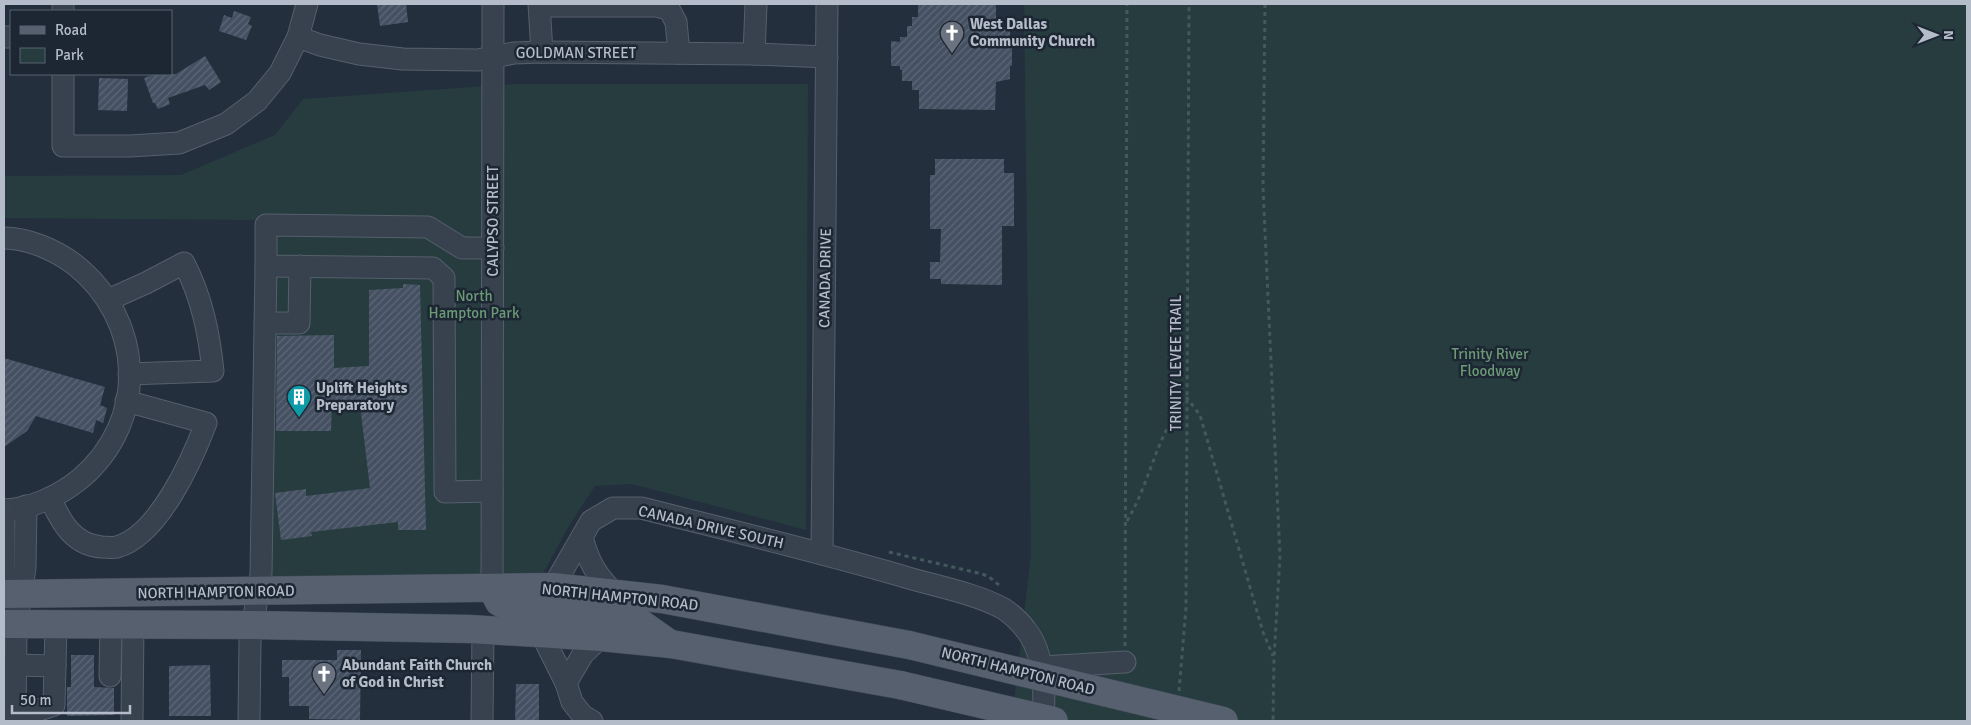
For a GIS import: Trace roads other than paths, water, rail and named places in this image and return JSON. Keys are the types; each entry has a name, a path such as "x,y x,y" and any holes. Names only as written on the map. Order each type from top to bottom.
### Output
{"main road":[{"name":"NORTH HAMPTON ROAD","path":"11,594 553,587 662,599 909,645 1224,721"},
{"path":"492,588 499,602 514,610 636,620 671,644"},
{"path":"10,624 253,625 483,630 601,637 671,644 900,685 1054,721"}],"street":[{"path":"63,75 63,146 130,146 178,143 226,124 257,101 280,73 298,37 306,4"},
{"name":"CALYPSO STREET","path":"492,588 493,4"},
{"path":"542,52 540,4 547,6 656,6 669,9 676,22 679,53"},
{"path":"754,54 756,4"},
{"name":"CANADA DRIVE","path":"822,553 827,4"},
{"name":"GOLDMAN STREET","path":"298,37 320,45 359,54 403,59 468,60 514,53 542,52 827,56"},
{"path":"249,721 250,641 261,565 266,225 428,227 462,248 493,248"},
{"path":"4,238 37,244 65,257 89,276 108,300 122,327 128,356 129,387 123,417 110,444 92,469 68,488 50,498 26,506 4,510 4,573 11,594 10,624 16,665 15,716 54,705 56,624"},
{"path":"108,300 184,263 194,282 203,310 210,343 213,371 129,374"},
{"path":"266,266 432,268 444,278 445,492 492,491"},
{"path":"265,323 299,323 300,266"},
{"path":"50,498 59,517 72,536 91,546 116,548 138,536 156,516 180,483 206,423 126,401"},
{"path":"11,594 25,568 26,506"},
{"name":"CANADA DRIVE SOUTH","path":"553,587 592,521 613,508 641,508 822,553 979,599 1005,610 1027,630 1042,667 1043,721"},
{"path":"582,537 591,565 598,577 614,594"},
{"path":"110,676 122,625"},
{"path":"122,625 132,721"},
{"path":"482,721 483,630"},
{"path":"541,633 566,683 572,702 583,716 592,721"},
{"path":"566,683 583,654 601,637"},
{"path":"1042,667 1125,662"},
{"path":"16,665 55,666"}],"place":[{"name":"West Dallas Community Church","path":"952,54"},
{"name":"Uplift Heights Preparatory","path":"299,418"},
{"name":"Abundant Faith Church of God in Christ","path":"324,695"}],"park label":[{"name":"North Hampton Park","path":"474,304"},
{"name":"Trinity River Floodway","path":"1490,362"}]}
